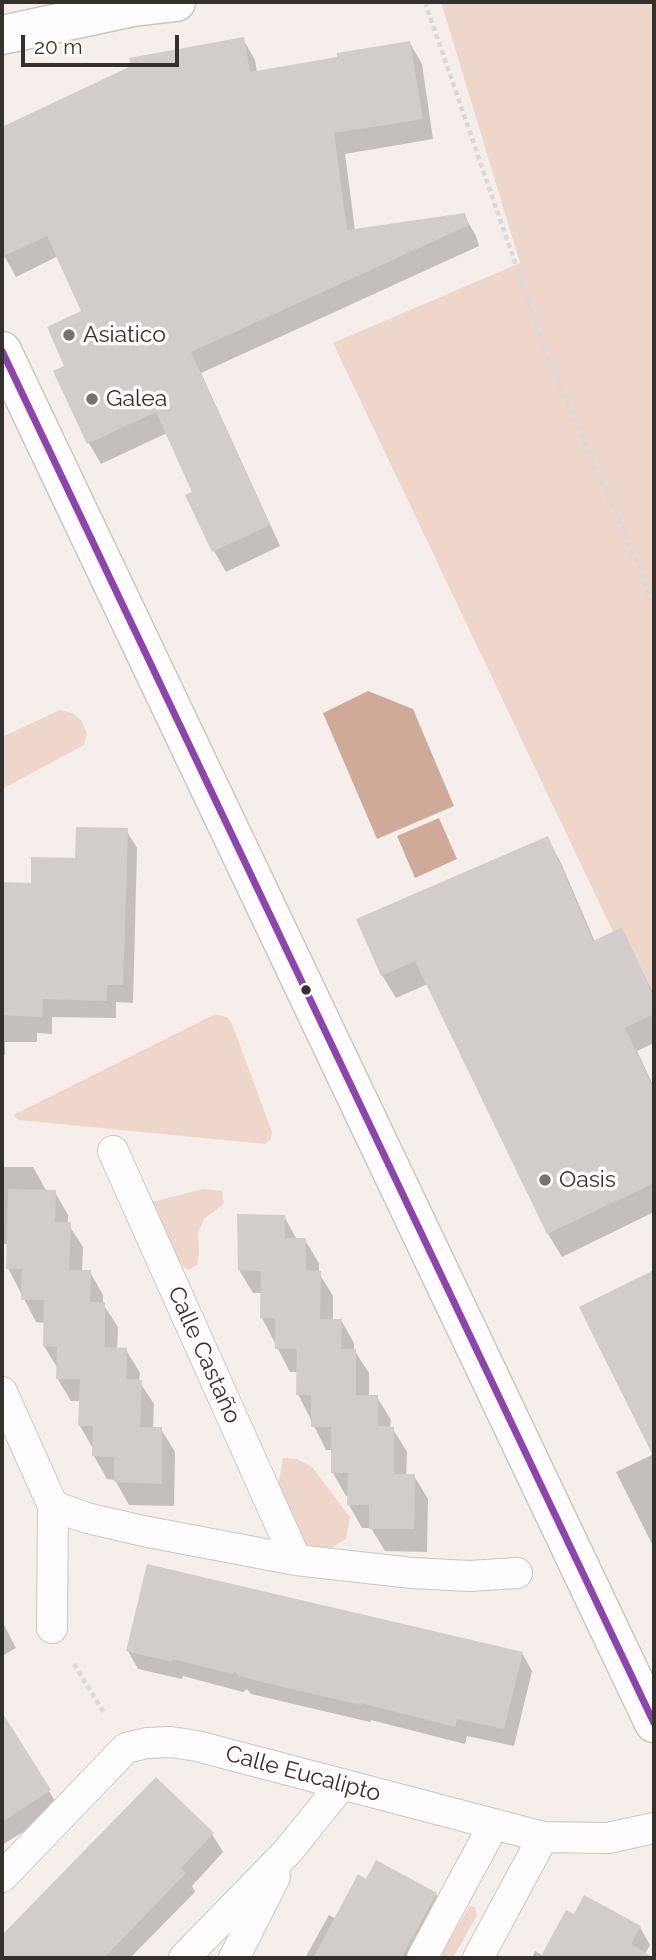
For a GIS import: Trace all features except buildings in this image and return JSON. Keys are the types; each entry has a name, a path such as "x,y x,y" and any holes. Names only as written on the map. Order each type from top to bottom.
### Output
{"street":[{"path":"2,35 132,4 176,2"},
{"path":"2,351 654,1723"}],"lane":[{"name":"Calle Castaño","path":"113,1151 296,1560"},
{"path":"2,1392 54,1506 52,1628"},
{"path":"54,1506 87,1518 143,1531 296,1560 412,1573 470,1576 517,1573"},
{"name":"Calle Eucalipto","path":"126,1748 147,1743 171,1742 197,1746 543,1837 584,1840 654,1828"},
{"path":"2,1877 126,1748"},
{"path":"184,1958 288,1851 342,1784"},
{"path":"422,1958 494,1824"},
{"path":"478,1958 543,1837"},
{"path":"234,1958 288,1851"}],"path":[{"path":"425,2 551,367 654,609"},
{"path":"52,1628 126,1748"}],"shaded area":[{"path":"441,2 654,2 654,1018 333,343 520,263"},
{"path":"368,691 413,709 454,806 377,839 323,713"},
{"path":"60,710 72,713 81,720 87,734 84,745 2,789 2,737"},
{"path":"439,818 457,859 415,878 397,836"},
{"path":"215,1014 227,1017 232,1024 272,1132 271,1139 265,1144 19,1120 14,1116 15,1114"},
{"path":"203,1189 222,1191 224,1204 204,1219 198,1233 197,1265 188,1270 154,1242 148,1203"},
{"path":"283,1458 297,1459 312,1467 350,1517 346,1539 325,1552 293,1539 281,1514 279,1481"},
{"path":"470,1906 475,1907 477,1915 453,1958 439,1958"}],"transit line":[{"path":"2,351 654,1723"}],"place":[{"name":"Asiatico","path":"69,335"},
{"name":"Galea","path":"92,399"},
{"name":"Oasis","path":"545,1180"}]}
